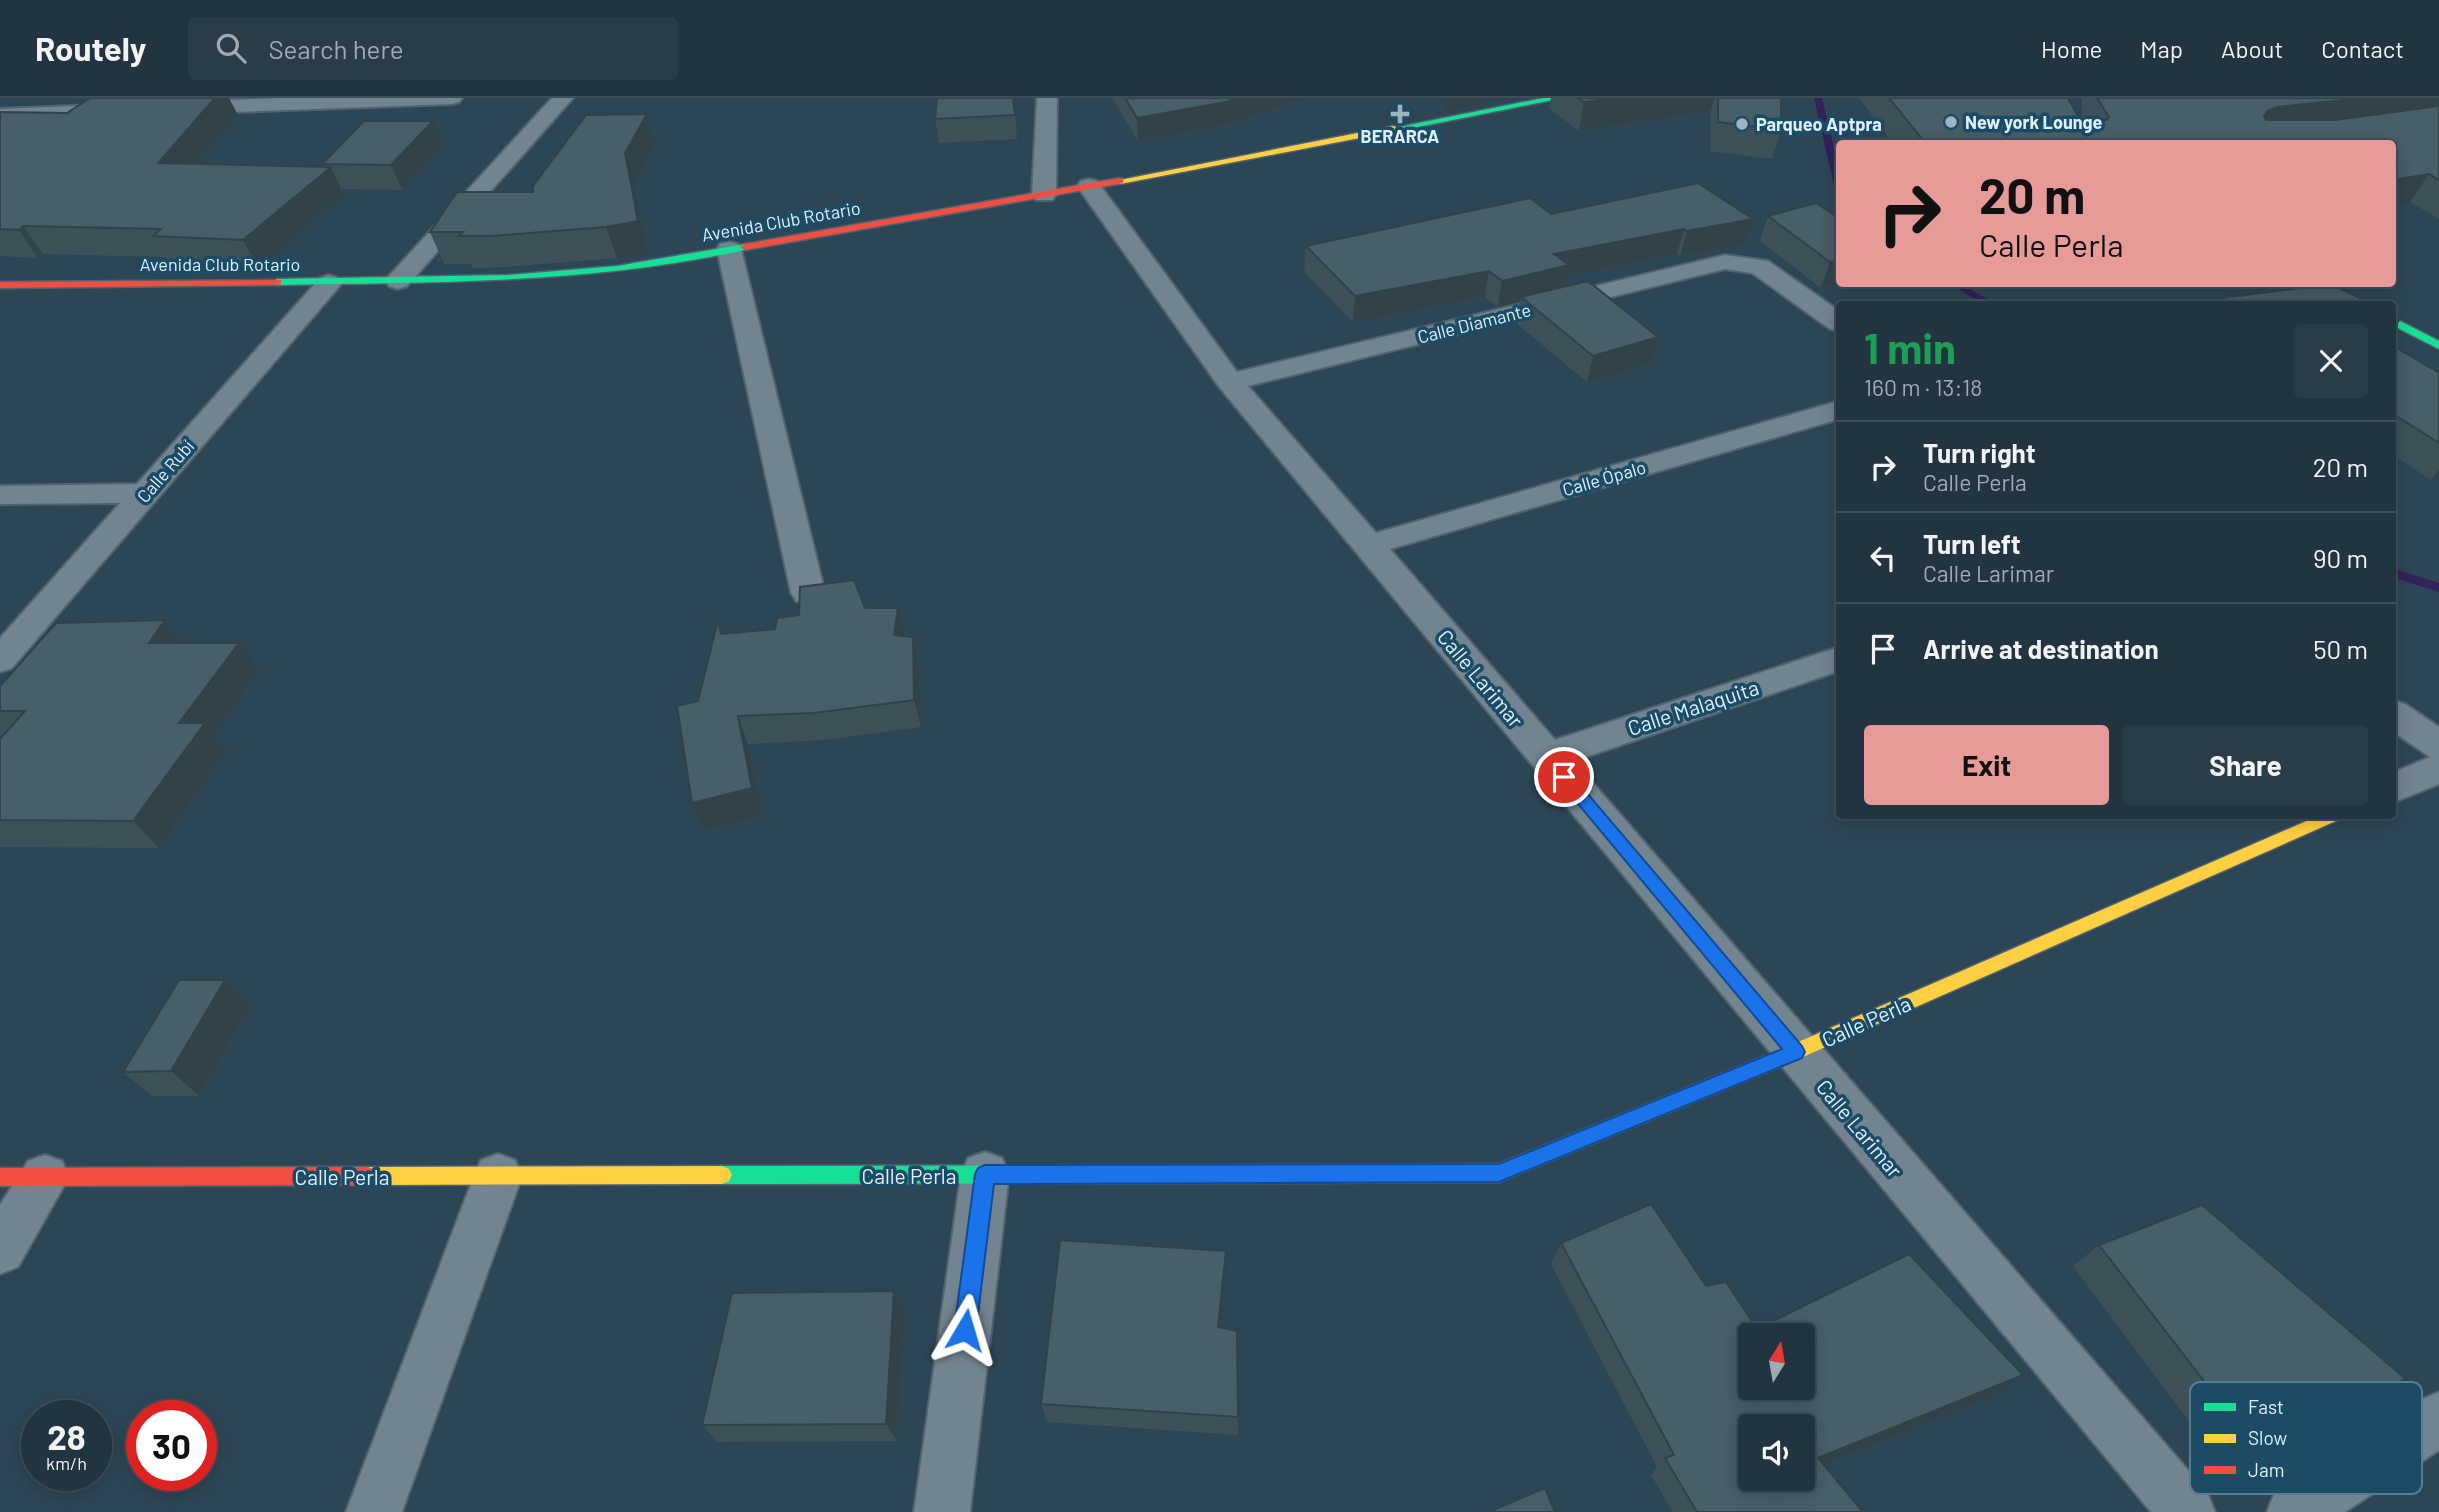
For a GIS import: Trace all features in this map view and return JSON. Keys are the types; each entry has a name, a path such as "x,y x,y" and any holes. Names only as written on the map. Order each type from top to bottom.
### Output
{"main road":[{"name":"Avenida Club Rotario","path":"0,285 329,283 509,278 617,269 1044,195 1558,98"},
{"path":"2396,322 2439,346"},
{"name":"Calle Perla","path":"22,1177 1499,1173 1795,1052 2325,819"}],"street":[{"path":"0,109 18,98"},
{"path":"164,108 452,98"},
{"path":"398,281 563,98"},
{"path":"1044,195 1047,98"},
{"path":"0,114 137,110"},
{"name":"Calle Larimar","path":"1089,186 1230,382 2187,1512"},
{"path":"729,249 807,593"},
{"name":"Calle Diamante","path":"1230,382 1725,262 1759,266 1836,321"},
{"name":"Calle Rubí","path":"0,660 329,283"},
{"name":"Calle Ópalo","path":"1369,545 1836,411"},
{"path":"0,495 146,493"},
{"name":"Calle Malaquita","path":"1547,756 1836,660"},
{"path":"2396,716 2439,746"},
{"path":"2396,787 2439,768"},
{"path":"942,1512 985,1174"},
{"path":"374,1512 498,1176"},
{"path":"0,1250 22,1177"},
{"path":"2422,1430 2439,1419"},
{"path":"2295,1512 2323,1494"}],"building":[{"path":"90,98 215,98 158,163 331,167 243,240 153,236 161,229 23,226 19,230 0,229 0,112 67,113"},
{"path":"937,98 1013,98 1015,115 935,119"},
{"path":"1125,98 1238,98 1137,118"},
{"path":"1578,98 1615,98 1584,102"},
{"path":"1718,98 1781,98 1781,130 1718,122"},
{"path":"1889,98 2068,98 2079,118 2106,120 2109,117 2097,98 2363,98 2277,107 2267,111 2264,117 2266,120 2335,120 2439,106 2439,180 2429,174 2396,179 2396,140 1923,140"},
{"path":"647,114 625,153 638,221 606,227 492,236 459,236 463,232 430,232 457,192 533,192 533,186 586,115"},
{"path":"364,121 433,121 391,165 322,164"},
{"path":"1698,183 1753,219 1687,231 1684,229 1554,254 1569,265 1502,281 1489,271 1355,296 1306,246 1530,198 1551,214"},
{"path":"1816,203 1836,216 1836,261 1830,262 1768,216"},
{"path":"1588,281 1658,337 1593,356 1521,297"},
{"path":"2308,287 2337,287 2366,301 2208,301 2206,300"},
{"path":"2396,347 2439,373 2439,443 2396,416"},
{"path":"854,580 865,608 898,608 894,635 913,637 914,700 814,713 738,716 752,788 692,803 677,706 698,701 718,620 721,634 775,629 777,618 799,615 800,587"},
{"path":"165,620 149,643 239,643 179,723 205,723 133,821 0,820 0,739 25,711 0,711 0,686 56,623"},
{"path":"179,980 225,980 171,1071 123,1072"},
{"path":"1651,1204 1706,1286 1726,1282 1753,1323 1738,1323 1738,1400 1815,1400 1815,1323 1769,1323 1909,1254 2023,1375 1818,1458 1863,1512 1697,1512 1665,1458 1674,1455 1561,1243"},
{"path":"2202,1205 2406,1379 2400,1382 2205,1382 2099,1245"},
{"path":"1060,1240 1226,1251 1218,1327 1237,1331 1238,1417 1041,1404"},
{"path":"894,1291 886,1424 702,1425 732,1293"},
{"path":"1545,1488 1555,1512 1489,1512"}],"waterway":[{"path":"1818,98 1836,173"},
{"path":"1960,287 1985,301"},
{"path":"2396,573 2439,588"}],"traffic: fast":[{"path":"1393,129 1558,98"},
{"path":"277,282 509,278 617,269 745,247"},
{"path":"2396,322 2439,346"},
{"path":"722,1175 1286,1174"}],"traffic: slow":[{"path":"1120,181 1393,129"},
{"path":"1788,1055 2325,819"},
{"path":"368,1176 722,1175"}],"traffic: jam":[{"path":"745,247 1120,181"},
{"path":"0,285 277,282"},
{"path":"1286,1174 1499,1173 1788,1055"},
{"path":"0,1177 368,1176"}],"place":[{"name":"BERARCA","path":"1400,114"},
{"name":"New york Lounge","path":"1951,122"},
{"name":"Parqueo Aptpra","path":"1742,124"}],"route":[{"path":"965,1330 985,1174 1499,1173 1795,1052 1564,777"}]}
